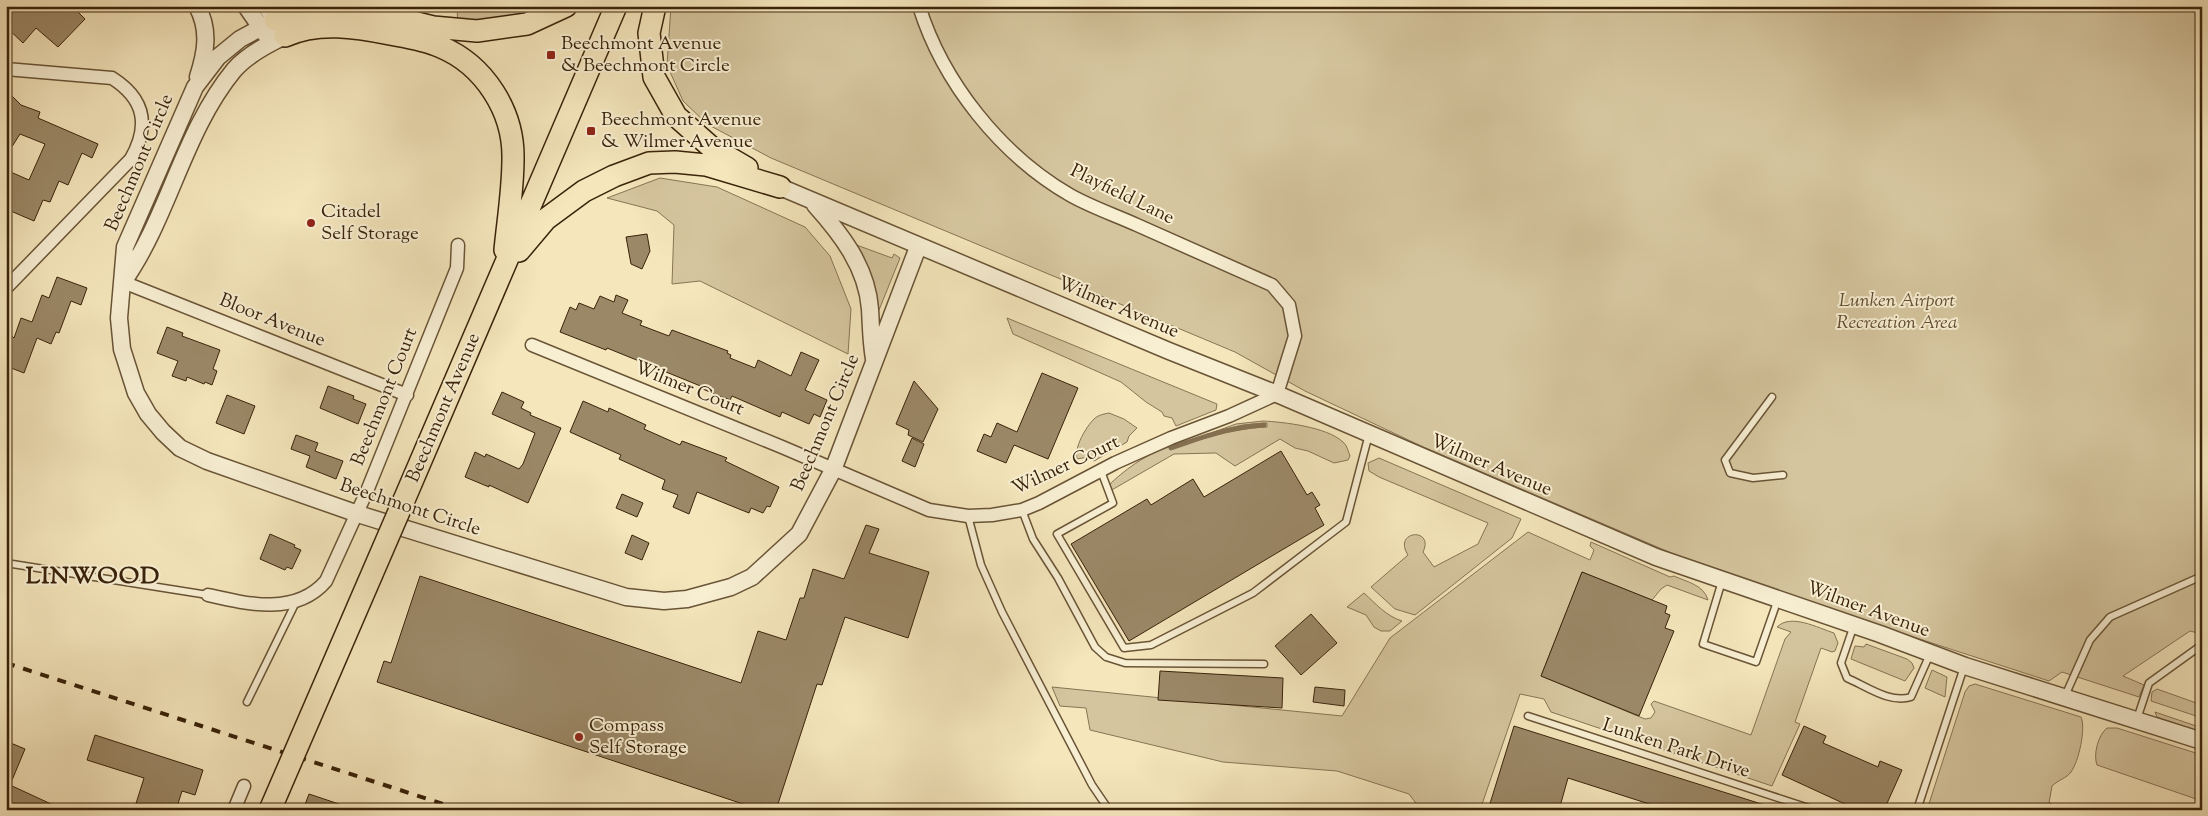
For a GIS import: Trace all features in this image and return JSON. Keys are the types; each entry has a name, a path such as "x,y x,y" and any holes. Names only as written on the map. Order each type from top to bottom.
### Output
{"highway":[{"path":"271,26 313,10 352,6 433,27 477,31 527,24 566,6"},
{"name":"Beechmont Avenue","path":"270,810 616,6"},
{"path":"655,6 649,33 654,77 676,116 710,147 780,187"},
{"path":"271,26 361,28 441,47 471,64 490,85 502,106 509,127 513,157 503,270"},
{"path":"503,270 546,219 576,196 614,176 650,163 675,162 706,165 780,187"}],"street":[{"path":"195,87 205,54 203,24 197,6"},
{"path":"123,282 141,257 214,98 235,68 271,26 246,6"},
{"name":"Playfield Lane","path":"919,6 940,57 958,87 985,123 1008,148 1034,170 1071,196 1272,285 1289,305 1295,336 1277,394"},
{"name":"Beechmont Circle","path":"271,26 240,39 218,57 195,87 125,247 119,318 122,349 136,394 163,432 180,448 207,461 358,514 626,597 664,601 687,599 731,587 752,577 799,534 833,470 918,247"},
{"path":"6,69 84,74 112,78 136,98 143,118 139,145 131,159 6,288"},
{"name":"Wilmer Avenue","path":"780,187 918,247 1277,394 1580,526 1656,557 1854,625 1965,666 2202,741"},
{"path":"811,201 840,233 853,254 863,280 870,308 870,330 874,361"},
{"name":"Beechmont Court","path":"208,595 258,604 296,601 317,591 326,581 358,514 458,268 458,245"},
{"name":"Bloor Avenue","path":"123,282 407,395"},
{"name":"Wilmer Court","path":"532,345 782,447 929,510 968,516 992,515 1022,510 1171,438 1229,416 1277,394"},
{"path":"234,810 244,786"}],"lane":[{"path":"1772,397 1726,460 1730,473 1753,478 1782,475"},
{"path":"1101,471 1114,503 1057,534 1124,648 1151,645 1252,593 1346,522 1368,434"},
{"path":"1022,510 1033,539 1058,578 1095,647 1106,657 1125,664 1264,664"},
{"path":"968,516 981,565 1002,612 1092,786 1109,810"},
{"path":"6,563 208,595"},
{"path":"2065,697 2090,640 2110,617 2202,576"},
{"path":"1722,580 1703,644 1738,656 1756,662 1778,599"},
{"path":"247,702 296,601"},
{"path":"1854,625 1841,663 1846,678 1894,699 1902,700 1911,697 1930,653"},
{"path":"2136,720 2149,683 2199,648"},
{"path":"1917,810 1965,666"},
{"name":"Lunken Park Drive","path":"1528,716 1815,810"}],"green space":[{"path":"457,6 566,6 458,30"},
{"name":"Lunken Airport Recreation Area","path":"671,6 2202,6 2202,634 2190,631 2123,676 2144,685 2139,697 2062,672 2049,681 1793,598 1697,564 1421,446 1305,391 1235,352 771,158 707,124 683,101 667,65"},
{"path":"660,178 717,187 805,227 830,256 851,309 848,354 700,281 672,284 674,225 657,211 607,198"},
{"path":"851,243 892,258 894,254 900,258 877,311"},
{"path":"1007,318 1217,404 1216,410 1176,426 1172,418 1164,416 1162,412 1121,382 1013,334"},
{"path":"1109,413 1124,419 1137,428 1129,436 1127,442 1094,461 1088,457 1077,459 1079,443 1088,427 1096,418"},
{"path":"1263,421 1293,424 1327,433 1344,443 1350,456 1348,460 1334,463 1308,451 1295,448 1280,439 1235,466 1216,453 1174,454 1110,491 1108,486 1121,474 1158,451 1225,433 1267,427 1267,423 1243,425 1211,433 1236,424"},
{"path":"1379,458 1521,519 1512,538 1415,615 1395,609 1371,587 1408,555 1405,540 1409,536 1414,535 1419,535 1423,538 1425,544 1423,552 1434,567 1478,544 1488,523 1369,471 1368,463"},
{"path":"1528,532 1590,560 1594,550 1590,546 1591,542 1670,577 1674,576 1689,582 1699,587 1706,595 1708,600 1667,585 1652,600 1582,572 1541,676 1645,719 1651,718 1655,712 1651,704 1654,701 1751,735 1785,639 1791,632 1777,627 1783,623 1797,621 1834,633 1838,643 1835,651 1832,652 1821,648 1795,722 1800,724 1772,786 1551,712 1544,699 1520,694 1480,810 1421,810 1409,794 1337,771 1223,762 1090,730 1086,708 1060,706 1052,687 1342,716 1390,638"},
{"path":"1364,593 1386,613 1402,621 1390,631 1381,631 1374,627 1366,615 1347,607"},
{"path":"1866,644 1907,659 1912,663 1914,668 1905,681 1851,659 1855,646 1864,647"},
{"path":"1932,670 1947,677 1945,697 1925,688"},
{"path":"1975,684 2081,717 2083,729 2077,760 2069,774 2052,786 2049,803 2070,810 2046,808 2045,810 1927,810 1965,692 1969,686"},
{"path":"2157,689 2202,705 2202,718 2151,701 2152,692"},
{"path":"2155,712 2202,728 2202,732 2157,717"},
{"path":"2107,728 2117,728 2202,755 2202,801 2097,765 2097,745 2101,735"}],"building":[{"path":"6,6 72,6 85,19 58,47 36,28 23,43 6,27"},
{"path":"6,90 21,105 40,112 38,118 98,144 92,158 82,153 68,185 59,181 50,202 43,200 34,221 6,209 6,170 29,180 45,144 20,134 6,156"},
{"path":"647,234 650,251 642,269 631,264 626,237"},
{"path":"57,277 87,288 81,305 71,301 59,333 56,332 51,344 37,338 24,373 6,366 6,350 12,336 14,338 21,318 32,322 42,295 49,298"},
{"path":"616,295 628,300 622,313 642,321 640,325 669,336 672,330 728,351 727,353 731,355 730,358 755,368 758,360 791,376 801,352 819,360 805,390 827,400 820,417 814,414 809,424 782,412 780,417 732,396 730,400 714,394 703,389 703,387 607,348 606,350 560,332 570,307 576,310 579,303 594,309 600,296 614,302"},
{"path":"167,327 183,333 182,336 220,350 213,369 217,371 212,385 187,377 186,381 172,376 178,361 157,353"},
{"path":"1042,373 1078,388 1048,459 1014,445 1006,463 977,451 984,434 991,437 997,423 1017,432"},
{"path":"914,381 938,409 923,442 908,435 909,430 896,424"},
{"path":"328,386 354,396 353,399 366,404 358,424 320,408"},
{"path":"502,392 524,402 521,408 531,413 530,415 561,428 528,503 489,485 489,487 465,477 475,452 485,457 486,454 519,469 523,464 535,433 492,414"},
{"path":"227,395 255,406 244,434 216,423"},
{"path":"583,401 608,412 609,408 646,425 644,429 680,445 682,441 727,458 725,461 779,487 770,507 767,506 763,513 751,508 749,513 697,492 689,514 673,507 678,495 662,489 665,480 619,459 621,455 570,432"},
{"path":"296,435 318,443 315,451 343,461 336,479 306,467 310,456 291,449"},
{"path":"912,438 924,444 915,467 902,461"},
{"path":"1281,451 1307,495 1312,492 1320,505 1315,508 1324,525 1129,641 1071,544 1147,499 1151,505 1193,479 1204,497"},
{"path":"622,494 643,503 637,517 616,508"},
{"path":"866,525 879,529 869,553 929,572 908,638 845,617 822,685 817,684 776,810 761,810 377,682 384,661 391,663 420,576 741,683 758,631 786,640 800,598 804,598 813,569 844,579"},
{"path":"270,534 295,545 294,547 301,550 292,569 287,567 285,570 260,559"},
{"path":"632,535 649,543 642,560 625,553"},
{"path":"1582,572 1667,606 1665,613 1670,615 1665,628 1674,631 1639,716 1541,676"},
{"path":"1311,614 1337,643 1301,675 1275,646"},
{"path":"1160,671 1283,678 1282,708 1158,700"},
{"path":"1315,687 1345,690 1344,706 1313,702"},
{"path":"1514,726 1771,807 1770,810 1668,810 1568,778 1559,810 1488,810"},
{"path":"1804,726 1826,736 1823,743 1878,767 1880,761 1902,770 1884,810 1858,810 1782,775"},
{"path":"95,735 203,770 195,795 182,791 176,810 134,810 144,778 87,760"},
{"path":"6,741 25,749 10,785 64,810 6,810"},
{"path":"309,794 348,807 348,810 303,810"}],"waterway":[{"path":"1171,448 1228,430 1264,425"}],"railway":[{"path":"6,663 462,810"}],"place":[{"name":"Beechmont Avenue & Beechmont Circle","path":"551,55"},
{"name":"Beechmont Avenue & Wilmer Avenue","path":"591,131"},
{"name":"Citadel Self Storage","path":"311,223"},
{"name":"Compass Self Storage","path":"579,737"}],"district":[{"name":"LINWOOD","path":"93,577"}]}
